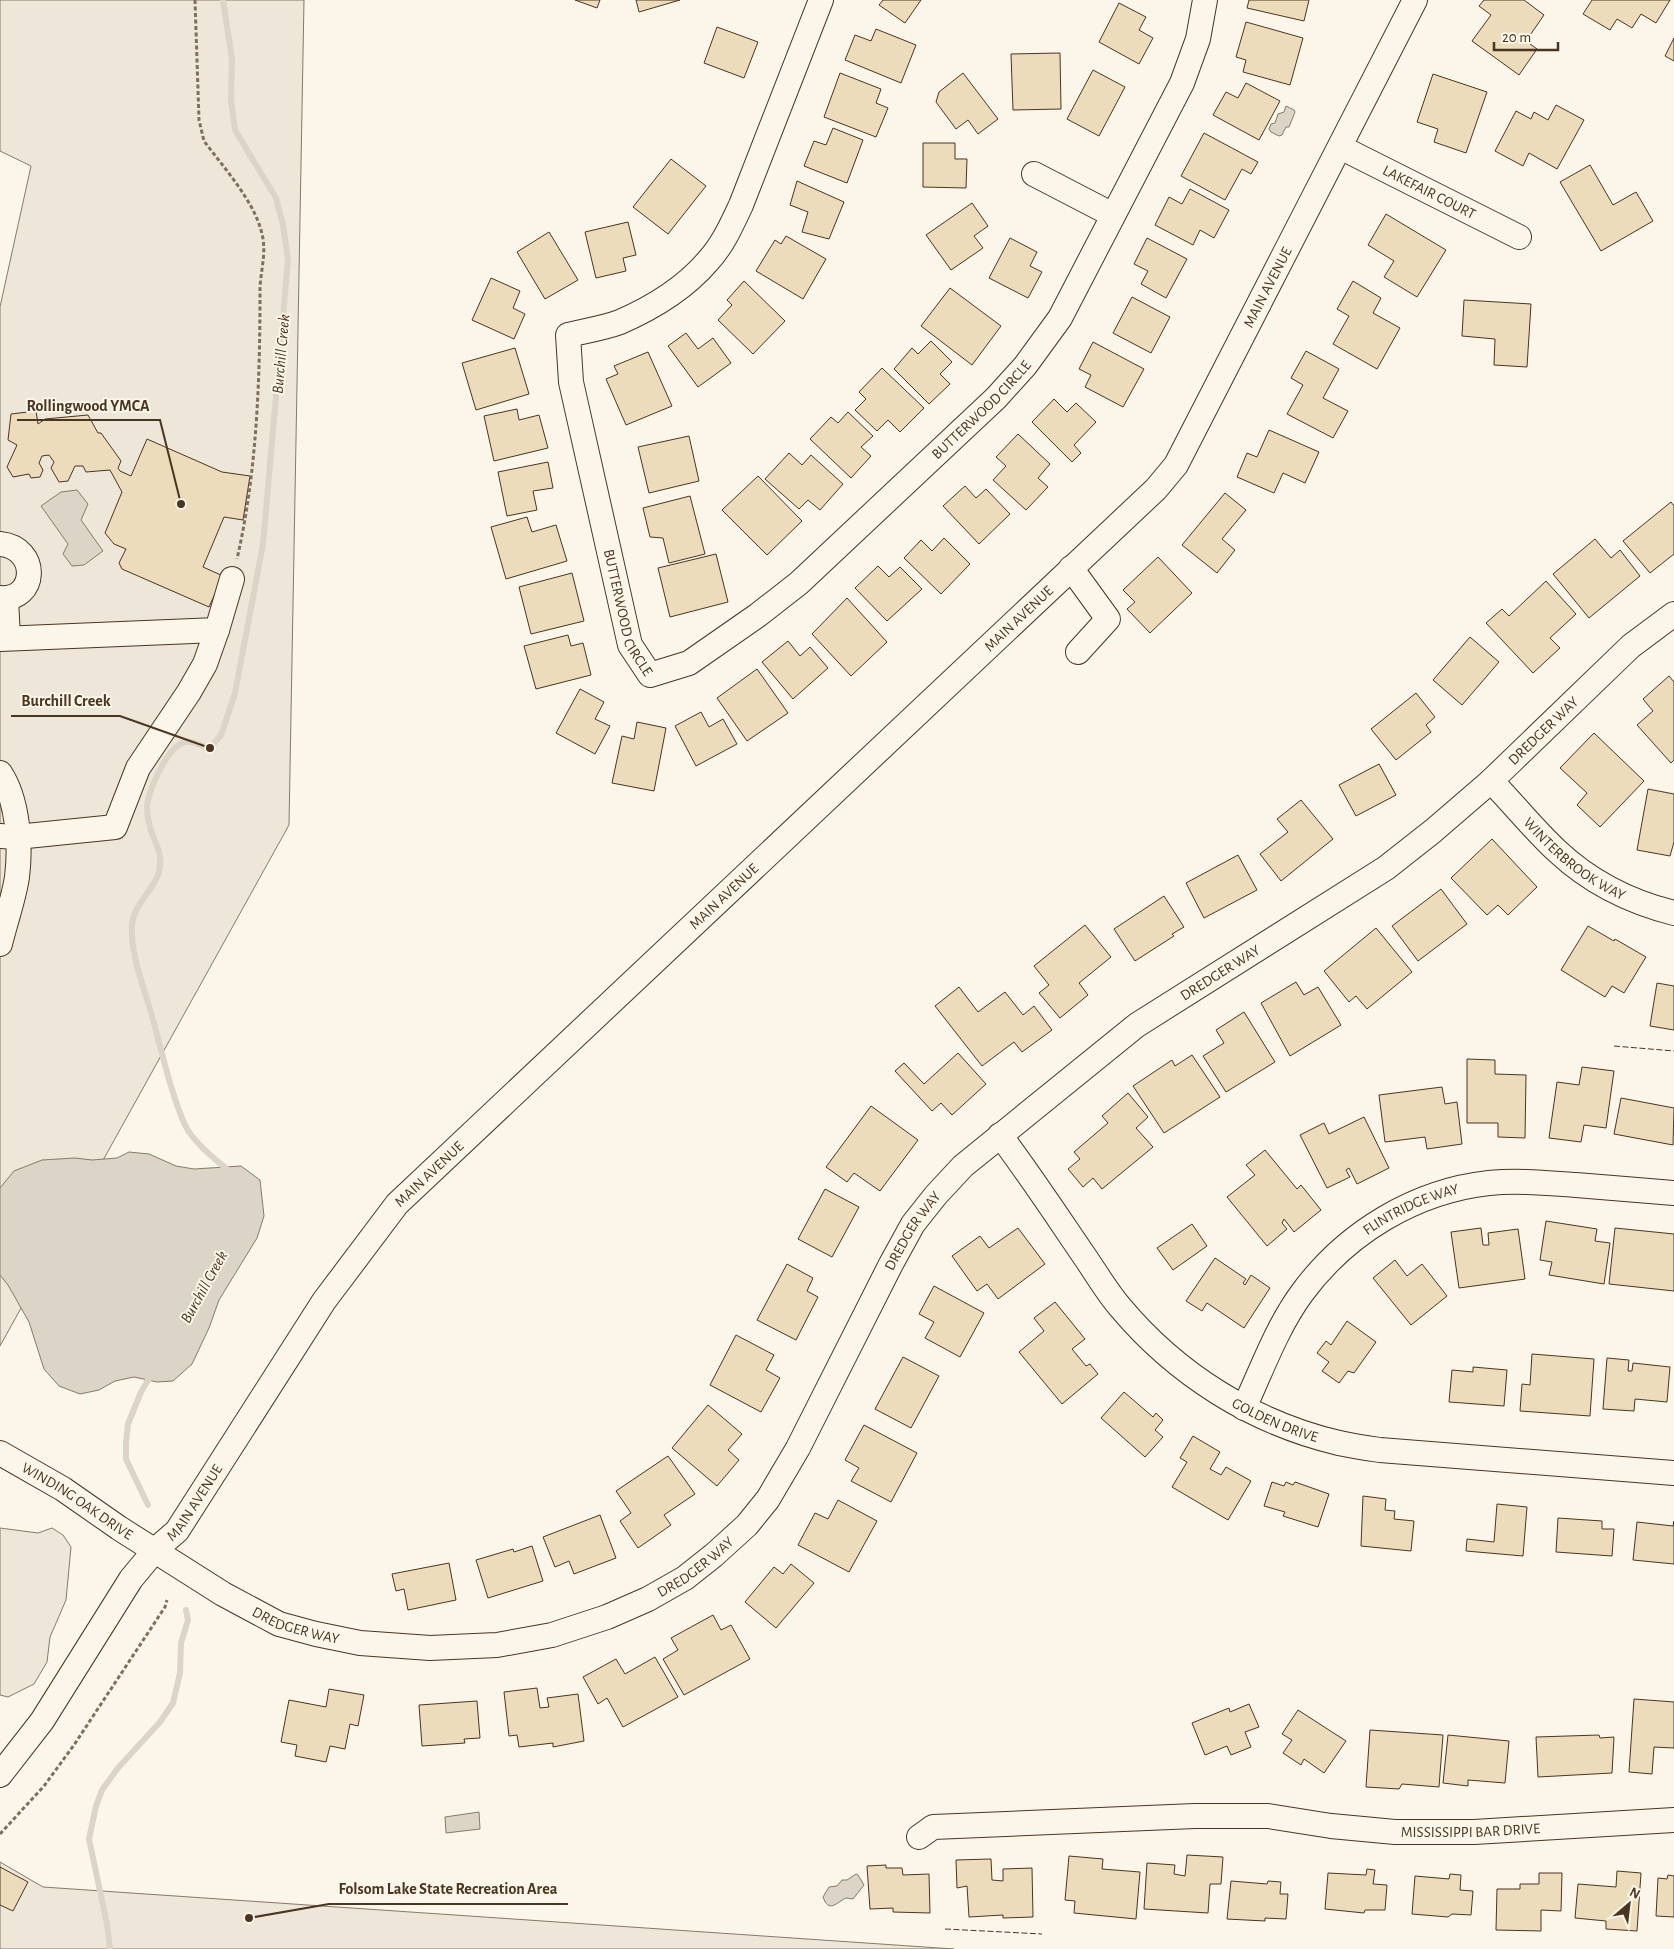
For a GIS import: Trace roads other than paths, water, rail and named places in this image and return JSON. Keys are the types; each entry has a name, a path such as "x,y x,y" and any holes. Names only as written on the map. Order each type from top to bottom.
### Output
{"street":[{"name":"BUTTERWOOD CIRCLE","path":"821,0 741,205 726,236 709,261 689,280 644,310 618,322 568,335 571,382 630,645 650,675 689,663 799,583 996,398 1025,366 1060,318 1182,83 1198,39 1205,0"},
{"name":"MAIN AVENUE","path":"0,1775 42,1722 129,1582 156,1550 177,1531 324,1300 396,1204 1156,489 1176,464 1414,0"},
{"name":"LAKEFAIR COURT","path":"1340,147 1519,237"},
{"path":"1034,174 1113,215"},
{"path":"0,544 9,545 19,550 26,558 29,568 28,579 24,588 16,595 3,598 4,638 217,630"},
{"path":"1071,568 1108,619 1078,652"},
{"path":"9,836 115,827 138,768 189,692 204,664 217,630 232,579"},
{"name":"DREDGER WAY","path":"156,1550 223,1594 279,1624 360,1643 430,1648 497,1645 552,1635 607,1617 648,1599 685,1578 714,1555 746,1525 768,1499 798,1448 913,1224 936,1195 963,1166 1137,1025 1386,868 1433,831 1491,780 1631,646 1674,614"},
{"path":"0,773 14,804 9,836 17,878 0,944"},
{"name":"WINTERBROOK WAY","path":"1491,780 1556,851 1586,874 1617,893 1651,907 1674,913"},
{"name":"GOLDEN DRIVE","path":"1000,1136 1119,1306 1147,1337 1178,1364 1211,1389 1244,1408 1299,1431 1339,1443 1380,1450 1674,1473"},
{"name":"FLINTRIDGE WAY","path":"1244,1408 1282,1324 1301,1294 1332,1258 1352,1240 1383,1218 1416,1202 1451,1190 1488,1183 1525,1181 1674,1193"},
{"name":"WINDING OAK DRIVE","path":"0,1453 63,1489 119,1528 156,1550"},
{"name":"MISSISSIPPI BAR DRIVE","path":"919,1837 933,1827 1195,1816 1268,1816 1331,1826 1394,1832 1474,1832 1674,1820"}],"water":[{"path":"1286,106 1295,112 1289,127 1286,127 1282,135 1279,136 1269,129 1271,124 1275,123 1278,114 1284,112"},
{"path":"77,490 88,504 81,520 103,551 84,565 72,566 63,554 68,544 41,506 61,492"},
{"path":"129,1152 149,1154 176,1166 194,1169 241,1166 260,1180 264,1216 257,1238 219,1300 209,1328 192,1364 173,1381 157,1382 134,1377 115,1381 99,1390 80,1394 59,1386 44,1369 29,1322 8,1285 0,1275 0,1188 14,1171 42,1160 117,1158"},
{"path":"479,1812 480,1829 446,1833 445,1817"},
{"path":"856,1874 864,1885 853,1899 846,1898 831,1906 825,1902 823,1897 829,1887 837,1886 842,1880 847,1880"}],"waterway":[{"name":"Burchill Creek","path":"223,0 232,59 231,100 235,130 276,198 283,225 288,260 263,544 235,693 221,735 210,748 188,742 179,745 173,750 162,766 150,793 147,810 151,832 159,850 160,866 155,881 134,916 132,936 139,972 171,1086 185,1125 199,1144 229,1171"},
{"name":"Burchill Creek","path":"148,1505 126,1459 126,1443 128,1424 141,1392 151,1375"},
{"path":"110,1949 107,1924 89,1839 96,1806 102,1790 118,1768 160,1722 173,1703 180,1673 181,1643 188,1620 186,1610"}],"place":[{"name":"Rollingwood YMCA","path":"181,504"},
{"name":"Burchill Creek","path":"210,748"},
{"name":"Folsom Lake State Recreation Area","path":"249,1918"}]}
